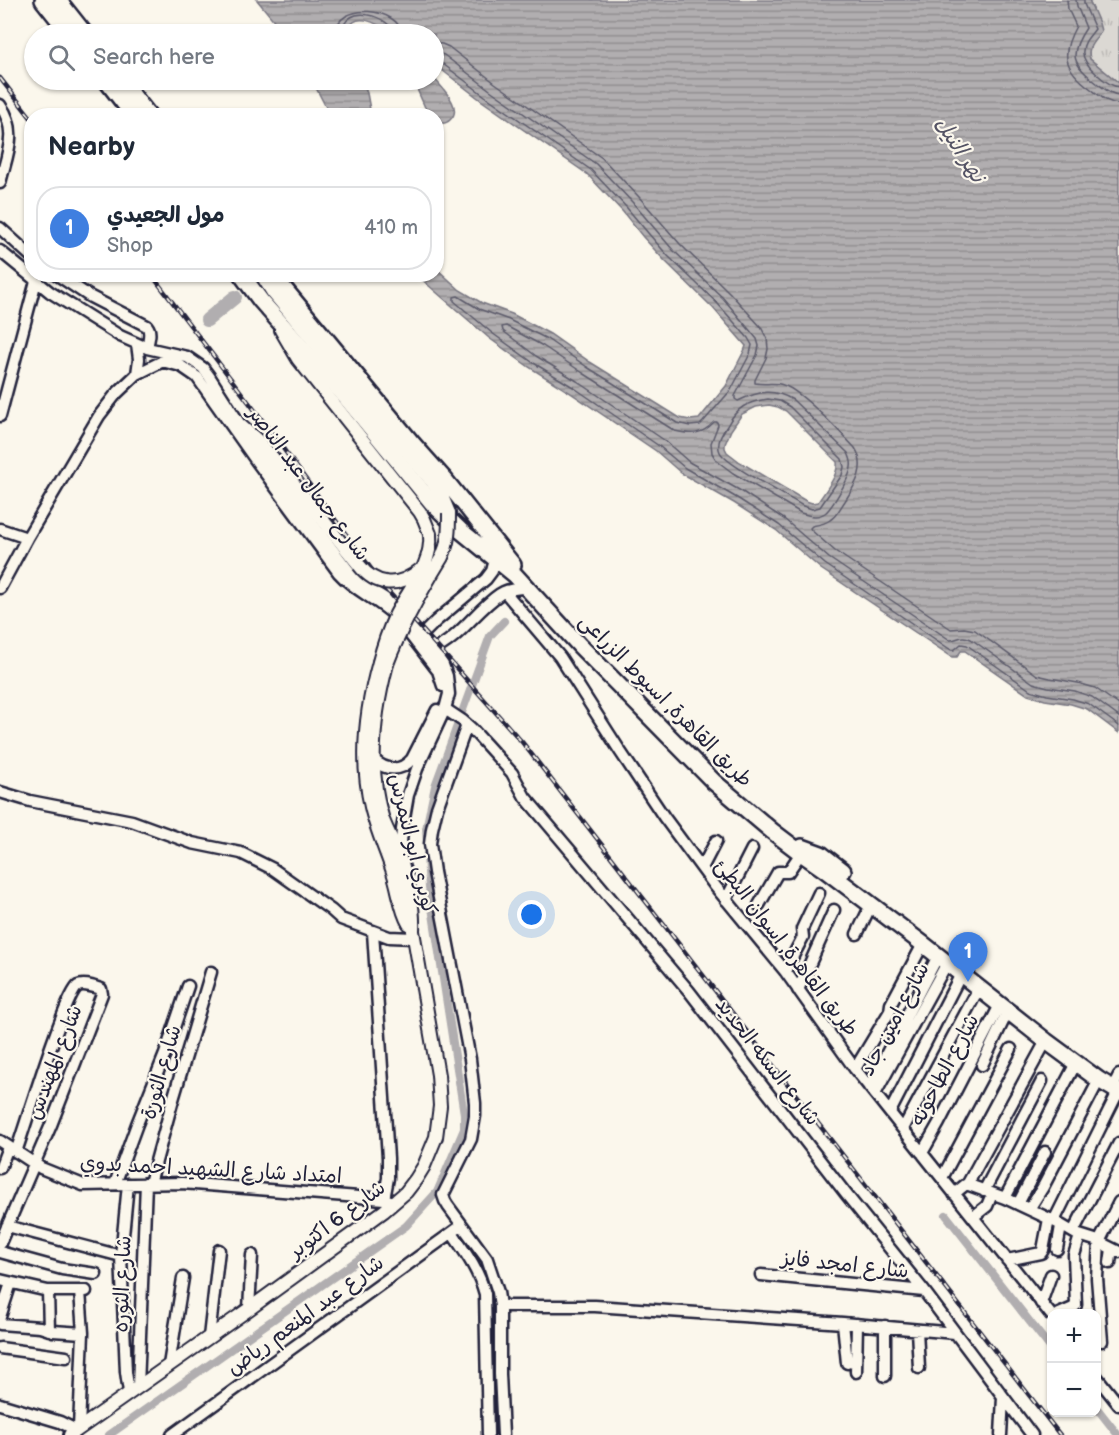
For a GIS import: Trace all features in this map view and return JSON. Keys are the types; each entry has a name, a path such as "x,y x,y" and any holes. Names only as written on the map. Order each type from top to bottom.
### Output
{"highway":[{"path":"43,0 62,24"},
{"path":"58,0 77,24"},
{"path":"114,90 128,108"},
{"path":"129,90 143,108"},
{"name":"طريق القاهرة, اسيوط الزراعى","path":"247,282 433,504 492,567 508,569 528,588 580,646 714,782 772,831 923,944 1046,1041 1099,1080 1118,1085"},
{"name":"طريق القاهرة, اسيوط الزراعى","path":"279,282 445,480 507,559 712,773 775,828 801,846 825,856 1118,1085"}],"main road":[{"name":"كوبري ابو النمرس","path":"266,282 432,482 442,496 449,513 446,548 383,663 372,691 367,720 368,793 402,908 413,934"},
{"name":"كوبري ابو النمرس","path":"278,320 286,340 298,359 420,512 430,534 429,555 387,634 374,760 380,808 400,858 407,883 414,919 413,934"},
{"path":"241,426 273,458 367,575 388,582 405,580 423,568"},
{"name":"شارع 6 اكتوبر","path":"75,1431 249,1309 389,1200 406,1192 424,1166 436,1137 440,1106 438,1075 413,934"}],"street":[{"path":"0,183 11,134 10,123 3,109"},
{"path":"0,228 24,250"},
{"name":"شارع جمال عبد الناصر","path":"0,251 24,271"},
{"path":"0,416 5,372 36,282"},
{"name":"شارع جمال عبد الناصر","path":"37,282 128,340 142,346 187,357 202,368 275,475 353,577 389,601 433,650 443,665 447,675 448,711 417,770 408,795 400,858"},
{"path":"68,282 89,296 148,327 150,333 142,346 137,374"},
{"path":"81,312 89,296"},
{"path":"0,588 99,416 116,394 137,374 179,355"},
{"name":"شارع جمال عبد الناصر","path":"162,361 181,366 197,378 339,573 351,585 396,617 440,676 443,690 441,699 412,759 404,766 395,769 386,768 374,760"},
{"path":"0,529 27,538"},
{"path":"421,636 492,567"},
{"path":"433,650 449,640 499,595 520,588 528,588"},
{"name":"طريق القاهرة, اسوان البطئ","path":"504,592 560,657 658,809 726,900 785,971 855,1069 1047,1310"},
{"name":"شارع السكه الحديد","path":"448,711 465,723 512,773 525,797 689,992 838,1185 924,1291 1032,1435"},
{"path":"465,723 437,808 430,844 476,1103 471,1139 443,1195 485,1294 488,1435"},
{"path":"0,792 30,801 132,821 192,843 241,854 273,869 341,919 389,937 413,934"},
{"path":"702,868 716,841"},
{"path":"726,900 752,849"},
{"path":"759,905 778,872 787,873 801,853"},
{"path":"785,971 803,937 802,929 819,893"},
{"path":"857,934 871,905"},
{"path":"798,990 834,910"},
{"path":"373,932 389,1200"},
{"path":"855,1069 890,1011 891,1004 923,944"},
{"path":"872,1090 942,960"},
{"name":"شارع الثورة","path":"148,1183 211,972"},
{"path":"890,1112 961,974"},
{"name":"شارع المهندس","path":"0,1243 51,1125 102,994 100,989 83,985 73,991 8,1147"},
{"path":"115,1184 165,1054 188,986"},
{"path":"903,1129 979,988"},
{"path":"982,1065 1004,1008"},
{"name":"شارع الطاحونه","path":"922,1153 1004,1008"},
{"path":"954,1194 967,1185 1046,1041"},
{"path":"942,1178 1011,1049"},
{"path":"1005,1198 1076,1063"},
{"path":"1029,1209 1043,1187 1099,1080"},
{"path":"973,1217 987,1206 988,1192 1042,1081"},
{"path":"1007,1260 1041,1253 1043,1250 1118,1085"},
{"path":"1071,1309 1076,1305 1074,1255 1076,1234 1119,1143"},
{"path":"0,1168 8,1147"},
{"name":"امتداد شارع الشهيد احمد بدوي","path":"8,1147 34,1165 83,1185 182,1183 389,1200"},
{"path":"1018,1204 1045,1152"},
{"name":"شارع الثوره","path":"134,1389 148,1183"},
{"path":"128,1184 121,1256 126,1371 134,1389"},
{"path":"967,1185 1005,1198 1076,1234 1116,1251 1110,1263"},
{"path":"1102,1341 1096,1278 1099,1242 1119,1202"},
{"path":"1055,1222 1057,1249"},
{"path":"7,1226 121,1256"},
{"path":"457,1229 487,1259 496,1284 500,1306 503,1435"},
{"name":"شارع عبد المنعم رياض","path":"172,1435 457,1229"},
{"path":"209,1337 219,1250"},
{"path":"0,1252 63,1269 96,1274"},
{"path":"249,1309 252,1255"},
{"name":"شارع امجد فايز","path":"761,1275 924,1291"},
{"path":"1041,1303 1051,1275"},
{"path":"169,1365 183,1278"},
{"path":"0,1317 5,1282 48,1291 84,1291 75,1431 60,1422 0,1404"},
{"path":"48,1291 49,1330"},
{"path":"500,1306 596,1306 955,1333"},
{"path":"843,1323 847,1363"},
{"path":"0,1324 83,1333"},
{"path":"856,1372 857,1324"},
{"path":"885,1326 885,1376"},
{"path":"917,1330 919,1368"},
{"path":"0,1348 66,1357"},
{"path":"1101,1382 1119,1405"},
{"path":"1001,1435 1003,1397"}],"green space":[{"path":"1089,0 1119,0 1119,83 1090,59 1091,46 1099,35"}],"water":[{"name":"نهر النيل","path":"257,0 1089,0 1101,31 1090,47 1090,59 1119,83 1119,733 1087,709 1028,695 965,651 961,651 957,657 952,657 821,569 776,530 681,473 656,451 529,367 489,338 425,282 444,282 444,275 460,290 482,303 512,314 550,334 590,362 680,418 690,420 699,419 726,386 746,346 713,308 664,260 587,174 444,72 444,24 377,24 366,20 352,24 277,24","holes":["769,405 786,411 837,462 834,477 818,502 806,501 740,462 725,448 731,430 742,414 756,407"]},
{"path":"317,90 366,90 370,108 326,108"},
{"path":"417,90 444,90 455,110 450,120 444,123 444,108 425,108"}],"waterway":[{"path":"207,320 235,297"},
{"path":"427,843 426,829 435,786 490,636 504,621"},
{"path":"109,1435 406,1226 437,1192 464,1129 464,1114 429,888 427,855"},
{"path":"946,1215 1047,1344"},
{"path":"1101,1413 1118,1435"}],"railway":[{"path":"0,78 24,109"},
{"path":"157,282 386,589 522,742 1060,1435"}],"place":[{"name":"مول الجعيدي","path":"968,982"}]}
